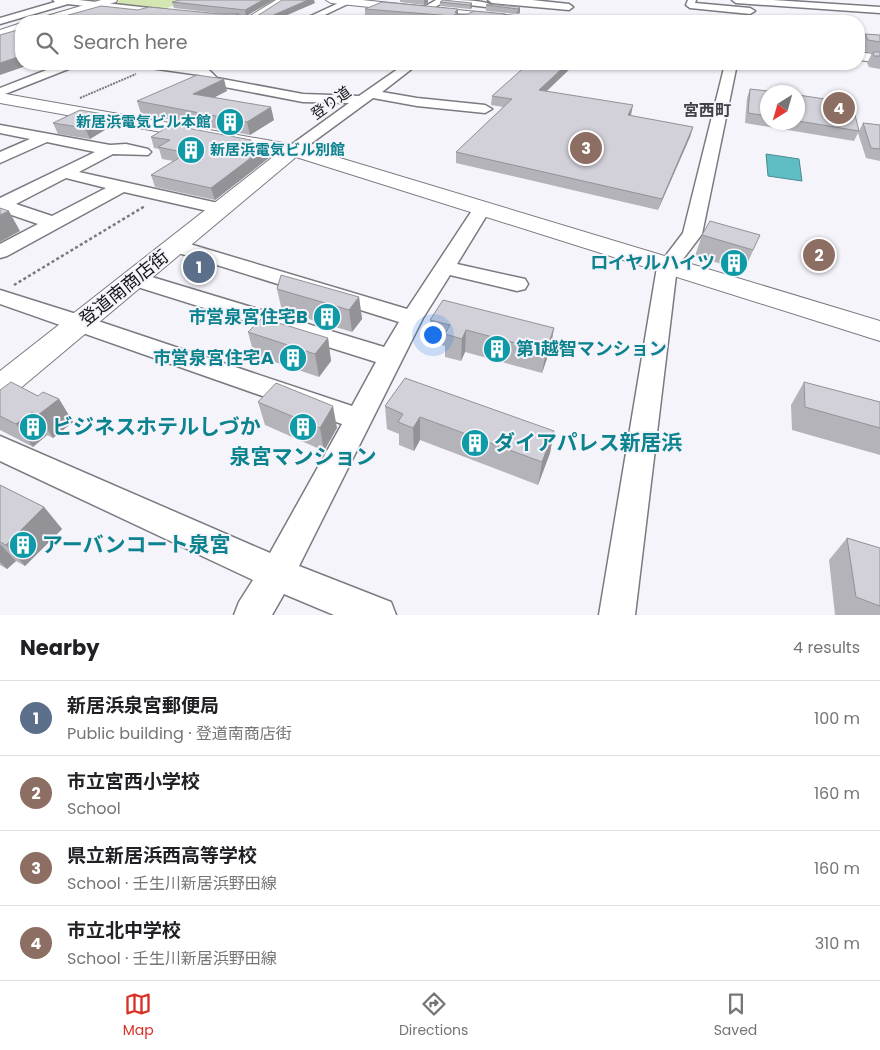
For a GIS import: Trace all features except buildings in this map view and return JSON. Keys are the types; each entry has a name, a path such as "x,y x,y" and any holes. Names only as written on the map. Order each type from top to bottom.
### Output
{"street":[{"path":"0,12 42,0"},
{"path":"57,0 157,12 173,11"},
{"path":"62,15 112,0"},
{"path":"255,15 284,0"},
{"path":"331,0 424,10 450,15"},
{"path":"424,10 443,0"},
{"path":"452,0 570,4"},
{"path":"535,0 570,4"},
{"path":"692,0 690,5 750,11"},
{"path":"736,0 880,10"},
{"path":"470,15 490,1"},
{"path":"748,15 754,1"},
{"path":"24,15 69,2"},
{"path":"319,15 348,2"},
{"path":"0,22 15,18"},
{"path":"0,34 15,29"},
{"path":"865,57 880,59"},
{"path":"0,92 57,70"},
{"path":"189,70 204,72 214,82 303,98 366,97 485,109"},
{"name":"登り道","path":"293,150 405,70"},
{"path":"616,615 667,267 692,234 730,70"},
{"path":"417,102 433,91"},
{"path":"0,98 293,150 481,210 880,331"},
{"path":"0,129 110,150 126,149 143,152"},
{"path":"0,158 45,138"},
{"path":"0,205 110,150"},
{"name":"登道南商店街","path":"0,388 293,150"},
{"path":"64,173 221,209"},
{"path":"0,252 120,186"},
{"path":"0,205 53,223"},
{"path":"252,615 278,574 412,318 481,210"},
{"path":"176,246 412,318"},
{"path":"444,267 517,284"},
{"path":"135,279 391,358"},
{"path":"4,292 81,323 359,419"},
{"path":"0,448 278,574 378,615"}],"path":[{"path":"4,292 160,196"}],"green space":[{"path":"120,0 192,0 157,11 106,4"}],"water":[{"path":"766,154 799,159 802,181 768,176"}],"place":[{"name":"市立北中学校","path":"839,108"},
{"name":"新居浜電気ビル本館","path":"230,122"},
{"name":"県立新居浜西高等学校","path":"586,148"},
{"name":"新居浜電気ビル別館","path":"191,150"},
{"name":"市立宮西小学校","path":"819,255"},
{"name":"ロイヤルハイツ","path":"734,263"},
{"name":"新居浜泉宮郵便局","path":"199,267"},
{"name":"市営泉宮住宅B","path":"327,317"},
{"name":"第1越智マンション","path":"497,349"},
{"name":"市営泉宮住宅A","path":"293,358"},
{"name":"ビジネスホテルしづか","path":"33,427"},
{"name":"泉宮マンション","path":"303,427"},
{"name":"ダイアパレス新居浜","path":"475,443"},
{"name":"アーバンコート泉宮","path":"23,545"}],"district":[{"name":"宮西町","path":"707,110"}]}
